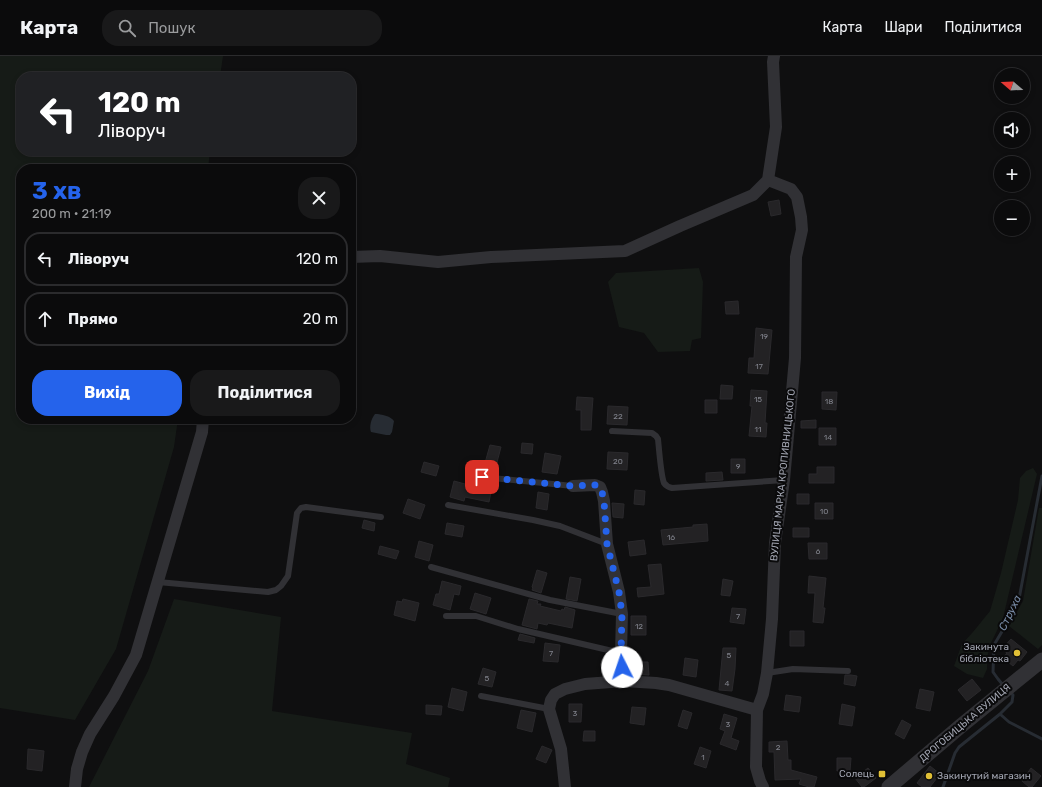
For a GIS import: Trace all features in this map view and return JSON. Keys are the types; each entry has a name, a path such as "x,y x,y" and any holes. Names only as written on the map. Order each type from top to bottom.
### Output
{"street":[{"path":"356,257 380,256 438,262 491,257 625,251 753,195 768,180 776,127 774,56"},
{"name":"ВУЛИЦЯ МАРКА КРОПИВНИЦЬКОГО","path":"763,787 756,767 757,710 763,694 767,673 772,619 775,543 784,480 795,358 796,257 802,230 797,197 791,189 768,180"},
{"path":"75,787 77,769 82,752 90,734 114,696 136,655 202,432 203,424"},
{"path":"573,486 595,485 600,487 602,492 607,544 619,592 622,614 621,653 624,681"},
{"name":"ДРОГОБИЦЬКА ВУЛИЦЯ","path":"889,787 1042,660"},
{"path":"565,787 561,749 550,709 551,700 555,694 565,689 585,684 624,681 669,685 757,710"}],"lane":[{"path":"612,431 652,433 656,436 658,439 663,479 666,486 669,488 784,480"},
{"path":"482,477 573,486"},
{"path":"448,505 560,526 607,544"},
{"path":"158,582 268,592 276,590 288,576 297,513 301,508 306,507 381,517"},
{"path":"431,567 550,600 622,614"},
{"path":"446,616 476,616 518,629 621,653"},
{"path":"767,673 793,669 848,671"},
{"path":"481,696 550,709"}],"shaded area":[{"path":"0,56 223,56 221,72 16,72 16,156 209,156 209,164 16,164 16,424 177,424 174,447 116,649 75,720 0,708"},
{"path":"699,268 703,282 701,338 692,340 690,351 658,352 644,333 619,327 608,282 616,273"},
{"path":"375,414 386,416 394,421 390,435 371,432 370,428 372,418"},
{"path":"1033,468 1037,474 1003,618 991,643 987,657 987,669 983,678 967,674 954,666 962,644 990,611 1001,573 1018,500 1020,478 1026,471"},
{"path":"1039,508 1042,508 1042,645 1038,649 1009,626 1023,601"},
{"path":"174,599 281,617 272,711 412,733 406,764 450,778 448,787 89,787 148,671"}],"building":[{"path":"779,200 781,214 771,216 768,202"},
{"path":"738,301 739,314 726,314 725,302"},
{"path":"756,328 772,330 768,374 748,373 749,358 754,358"},
{"path":"721,385 733,386 732,399 720,399"},
{"path":"751,390 767,391 765,423 767,423 766,437 749,436 752,406 750,406"},
{"path":"822,392 837,392 836,410 822,409"},
{"path":"577,397 593,398 591,430 581,430 581,410 576,410"},
{"path":"705,400 717,400 717,413 705,413"},
{"path":"608,406 628,407 627,425 607,424"},
{"path":"816,420 816,428 801,428 801,421"},
{"path":"819,428 836,428 836,445 819,445"},
{"path":"522,443 533,444 532,454 521,453"},
{"path":"490,445 501,447 496,466 485,463"},
{"path":"608,452 628,453 627,470 607,469"},
{"path":"545,453 561,456 557,474 542,472"},
{"path":"731,459 745,459 745,473 731,473"},
{"path":"424,462 439,466 436,476 421,472"},
{"path":"817,467 834,467 834,483 809,483 809,474 817,474"},
{"path":"722,472 723,480 706,481 706,473"},
{"path":"454,481 476,487 477,484 492,487 489,502 465,497 464,501 450,497"},
{"path":"635,490 645,491 644,505 634,504"},
{"path":"538,492 549,494 547,510 536,508"},
{"path":"797,494 809,494 809,504 797,504"},
{"path":"408,499 425,505 420,519 403,513"},
{"path":"612,503 624,504 623,518 613,517"},
{"path":"815,503 833,503 833,519 815,519"},
{"path":"364,520 375,523 374,531 362,528"},
{"path":"447,523 464,526 462,537 445,534"},
{"path":"707,524 708,541 663,545 661,530"},
{"path":"793,528 809,528 809,537 793,537"},
{"path":"644,540 646,554 630,556 628,542"},
{"path":"419,541 433,545 429,561 415,557"},
{"path":"808,543 827,543 827,559 809,559"},
{"path":"380,546 399,551 396,559 378,554"},
{"path":"661,564 664,594 638,597 637,588 651,587 648,565"},
{"path":"537,570 547,573 541,593 532,590"},
{"path":"809,576 826,578 823,623 813,622 815,593 808,593"},
{"path":"570,577 581,579 577,601 566,599"},
{"path":"723,579 733,581 730,596 721,595"},
{"path":"442,581 461,586 459,595 454,594 450,610 433,605 436,594 439,594"},
{"path":"475,593 491,598 486,614 470,609"},
{"path":"403,599 419,603 415,621 394,615 397,601 402,602"},
{"path":"529,599 538,601 537,604 541,604 540,606 561,611 562,609 564,610 565,607 575,610 572,628 548,623 547,625 538,623 537,629 522,625"},
{"path":"732,608 746,609 744,624 730,622"},
{"path":"631,616 646,616 646,635 631,635"},
{"path":"790,631 804,631 804,646 790,646"},
{"path":"520,634 535,638 534,643 518,640"},
{"name":"Закинута бібліотека","path":"1011,639 1027,652 1020,661 1018,660 1013,666 1003,658 1007,653 1002,649"},
{"path":"545,643 560,645 558,662 543,661"},
{"path":"723,648 736,648 732,691 719,690"},
{"path":"685,658 698,660 696,677 683,675"},
{"path":"633,662 648,662 649,675 633,674"},
{"path":"483,668 496,672 492,687 478,684"},
{"path":"845,675 857,676 855,686 844,684"},
{"path":"972,679 981,690 967,701 958,690"},
{"path":"452,688 467,692 463,711 448,707"},
{"path":"920,689 934,692 930,711 916,708"},
{"path":"786,695 801,697 799,712 784,710"},
{"path":"569,704 582,704 581,722 569,722"},
{"path":"842,704 855,707 852,726 839,724"},
{"path":"426,705 442,706 441,715 426,714"},
{"path":"632,707 646,708 644,725 630,723"},
{"path":"521,710 536,713 532,732 517,728"},
{"path":"683,710 692,713 687,729 678,726"},
{"path":"724,714 737,718 731,738 739,741 736,750 720,744 725,731 720,729"},
{"path":"902,720 911,725 904,739 895,734"},
{"path":"584,731 595,731 595,741 583,741"},
{"path":"787,741 788,760 791,760 791,770 817,777 814,787 799,784 801,779 775,780 774,752 769,752 769,742"},
{"path":"542,746 552,750 546,763 536,759"},
{"path":"700,747 711,751 706,768 694,764"},
{"path":"28,749 44,751 42,771 27,769"},
{"path":"837,758 851,758 850,771 837,771"},
{"name":"Закинутий магазин","path":"930,766 940,774 930,787 922,787 917,783"},
{"path":"868,768 876,778 862,787 855,778"},
{"path":"1031,768 1041,776 1032,787 1029,787 1022,781"}],"waterway":[{"name":"Струха","path":"1003,685 993,672 994,645 1019,599 1042,476"},
{"name":"Струха","path":"1010,692 1013,695 1012,702 1000,714 1009,722 1042,739"},
{"path":"943,787 955,753 959,747 1000,714"}],"place":[{"name":"Закинута бібліотека","path":"1017,653"},
{"name":"Солець","path":"882,774"},
{"name":"Закинутий магазин","path":"929,776"}],"route":[{"path":"482,477 573,486 595,485 600,487 604,501 607,544 619,592 622,614 622,667"}]}
